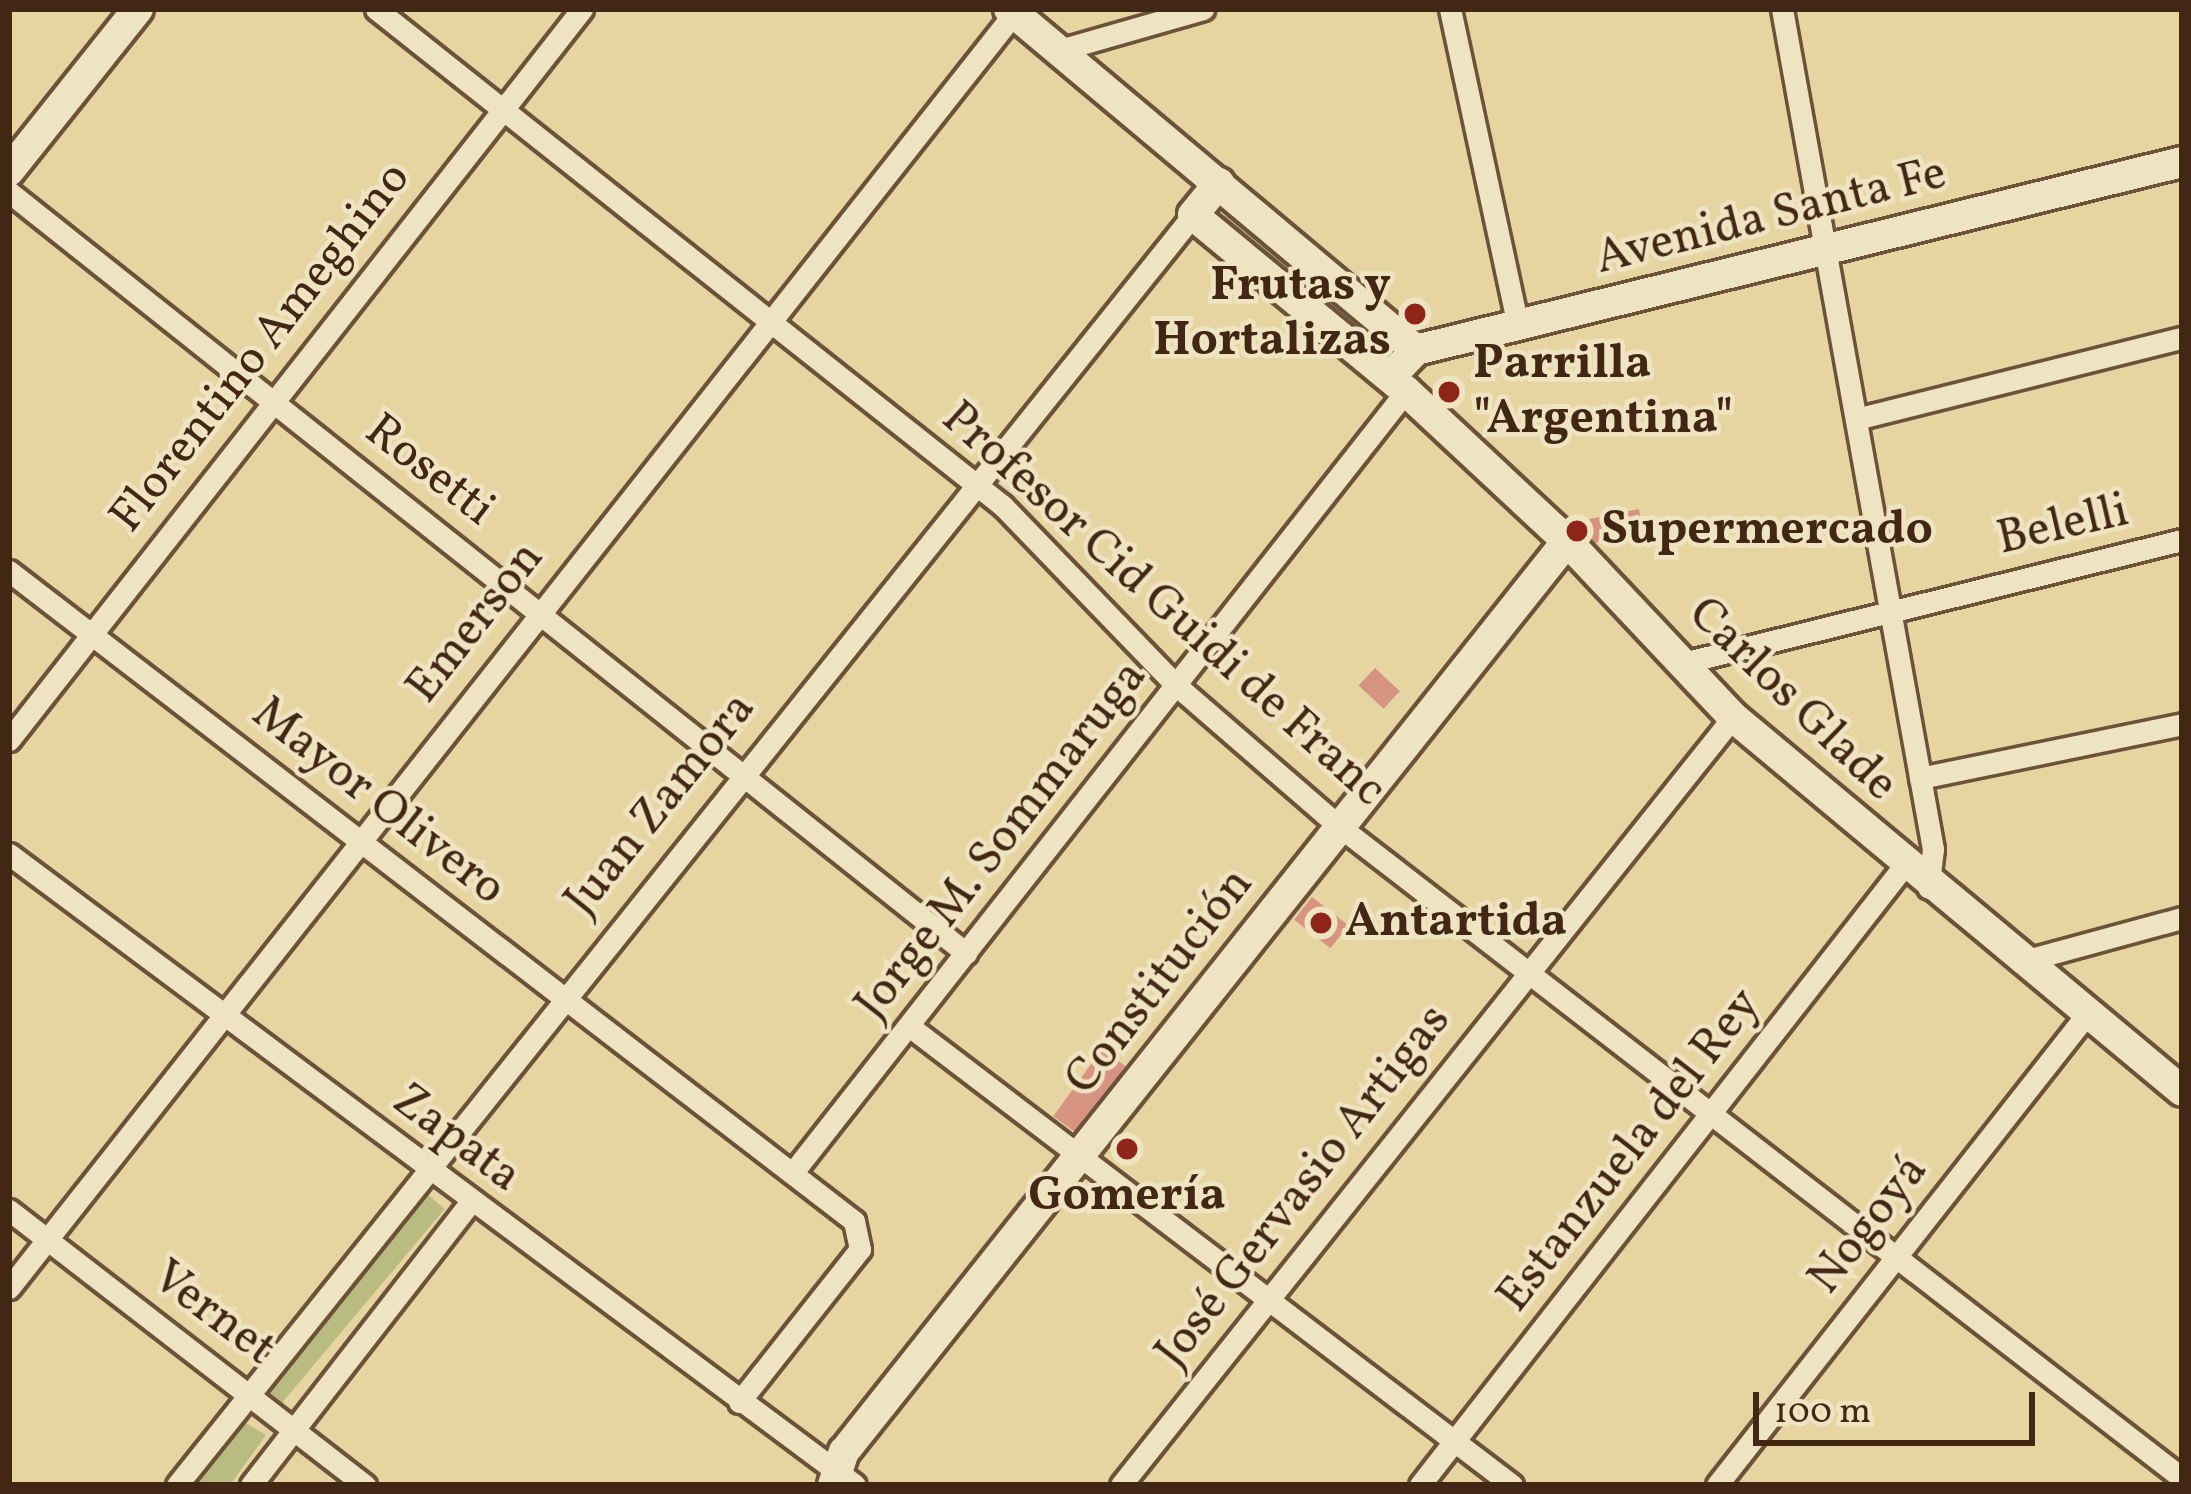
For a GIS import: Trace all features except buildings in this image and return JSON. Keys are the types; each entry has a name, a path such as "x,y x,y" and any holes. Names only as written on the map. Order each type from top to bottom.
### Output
{"street":[{"path":"9,171 138,9"},
{"name":"Profesor Cid Guidi de Franc","path":"376,9 976,484 1177,686 1340,827 2182,1478"},
{"name":"Florentino Ameghino","path":"9,740 582,9"},
{"path":"1060,50 1203,9"},
{"path":"1450,9 1518,325"},
{"path":"1782,9 1830,248 1920,778 1928,888"},
{"path":"1012,11 1416,350 1399,384"},
{"name":"Emerson","path":"9,1288 1012,11"},
{"name":"Avenida Santa Fe","path":"1416,350 2182,162"},
{"name":"Juan Zamora","path":"177,1485 1219,183"},
{"name":"Rosetti","path":"9,192 270,402 746,771 966,952"},
{"name":"Carlos Glade","path":"1192,215 1399,384 1567,541 1733,717 1928,888 2182,1091"},
{"path":"1860,418 2182,338"},
{"name":"Jorge M. Sommaruga","path":"794,1171 1177,686 1399,384"},
{"name":"Belelli","path":"1683,663 2182,540"},
{"name":"Constitución","path":"842,1481 1078,1157 1567,541"},
{"name":"Mayor Olivero","path":"9,571 794,1171 862,1235 739,1402"},
{"name":"José Gervasio Artigas","path":"1121,1485 1733,717"},
{"path":"1920,778 2182,724"},
{"name":"Zapata","path":"9,854 842,1481"},
{"name":"Estanzuela del Rey","path":"1420,1485 1903,867"},
{"path":"2020,962 2182,918"},
{"name":"Nogoyá","path":"1717,1485 2086,1016"},
{"path":"909,1026 1512,1485"},
{"path":"251,1485 470,1203"},
{"name":"Vernet","path":"9,1210 365,1485"}],"green space":[{"path":"1231,212 1374,333 1371,344 1219,219"},
{"path":"421,1189 445,1209 280,1406 256,1386"},
{"path":"244,1422 266,1435 230,1485 195,1485"}],"place":[{"name":"Frutas y Hortalizas","path":"1415,314"},
{"name":"Parrilla \"Argentina\"","path":"1449,392"},
{"name":"Supermercado","path":"1577,531"},
{"name":"Antartida","path":"1321,923"},
{"name":"Gomería","path":"1127,1149"}]}
